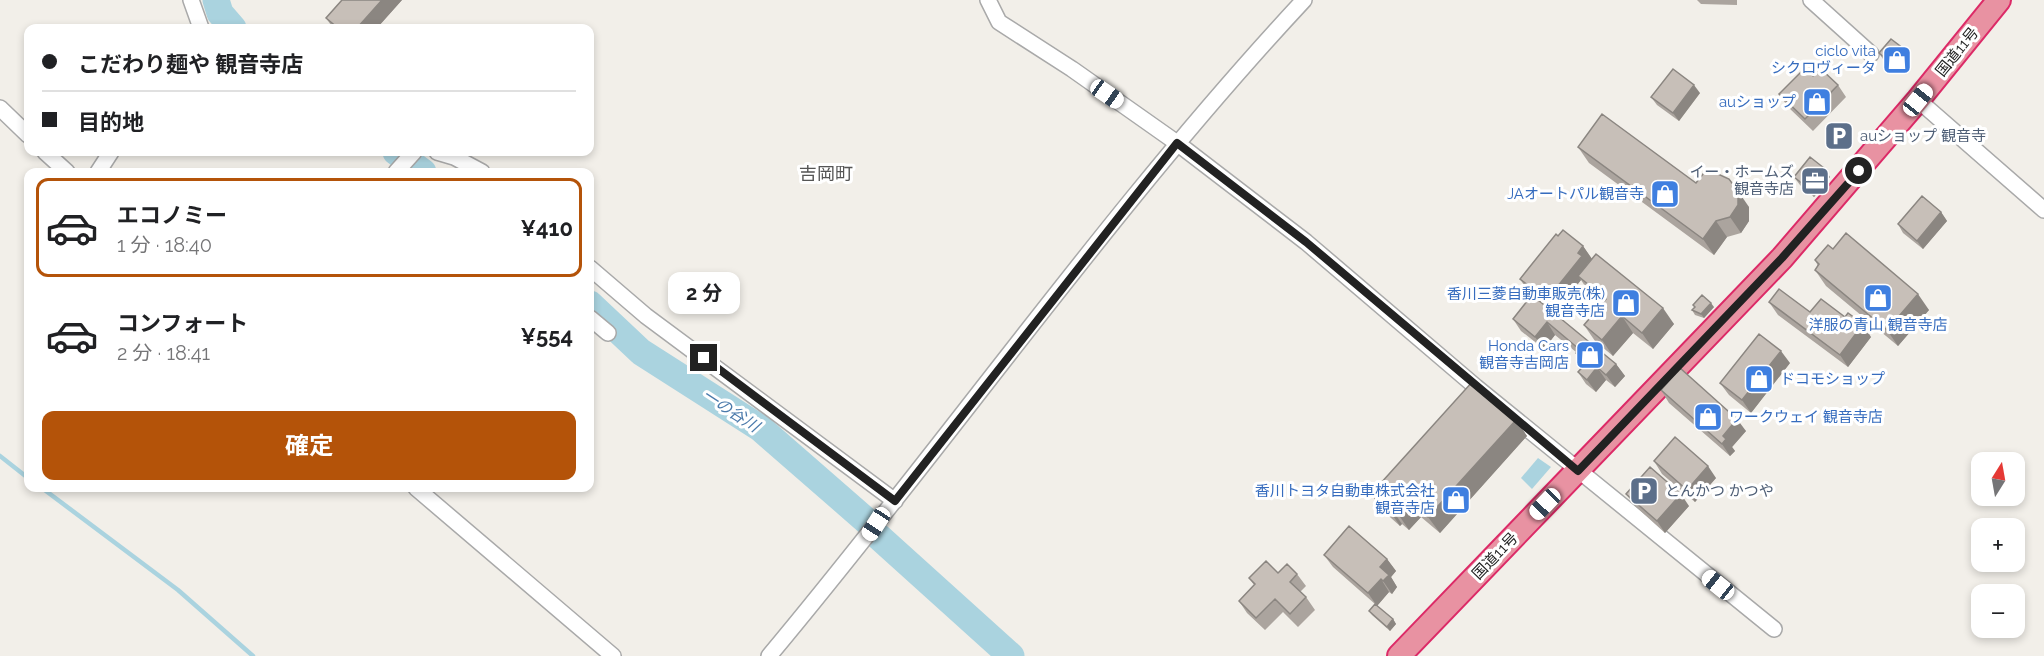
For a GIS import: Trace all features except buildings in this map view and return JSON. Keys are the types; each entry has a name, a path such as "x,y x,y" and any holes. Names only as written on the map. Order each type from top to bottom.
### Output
{"highway":[{"name":"国道11号","path":"1399,656 1782,258 1918,100 1999,0"}],"street":[{"path":"191,0 200,24"},
{"path":"988,0 999,22 1072,69 1177,143 1306,242 1578,471 1774,629"},
{"path":"769,656 864,543 1177,143 1304,0"},
{"path":"1811,0 1871,54"},
{"path":"1918,100 2044,210"},
{"path":"0,108 24,131"},
{"path":"50,156 63,168"},
{"path":"400,168 410,156"},
{"path":"451,156 475,168"},
{"path":"594,271 646,316 895,501"},
{"path":"594,321 608,333"},
{"path":"422,492 613,656"}],"water":[{"path":"1538,458 1551,467 1532,489 1521,478"}],"waterway":[{"name":"一の谷川","path":"216,0 220,13 230,24"},
{"name":"一の谷川","path":"401,156 418,168"},
{"name":"一の谷川","path":"594,308 641,352 760,428 869,523"},
{"path":"0,456 24,475"},
{"path":"47,492 178,590 253,656"},
{"name":"一の谷川","path":"879,537 1011,656"}],"place":[{"name":"ciclo vita シクロヴィータ","path":"1897,60"},
{"name":"auショップ","path":"1817,102"},
{"name":"auショップ 観音寺","path":"1839,136"},
{"name":"イー・ホームズ 観音寺店","path":"1815,181"},
{"name":"JAオートパル観音寺","path":"1665,194"},
{"name":"洋服の青山 観音寺店","path":"1878,298"},
{"name":"香川三菱自動車販売(株) 観音寺店","path":"1626,303"},
{"name":"Honda Cars 観音寺吉岡店","path":"1590,355"},
{"name":"ドコモショップ","path":"1759,379"},
{"name":"ワークウェイ 観音寺店","path":"1708,417"},
{"name":"とんかつ かつや","path":"1644,491"},
{"name":"香川トヨタ自動車株式会社 観音寺店","path":"1456,500"}],"district":[{"name":"吉岡町","path":"826,174"}],"route":[{"path":"704,358 895,501 1177,143 1306,242 1578,471 1782,258 1859,171"}]}
